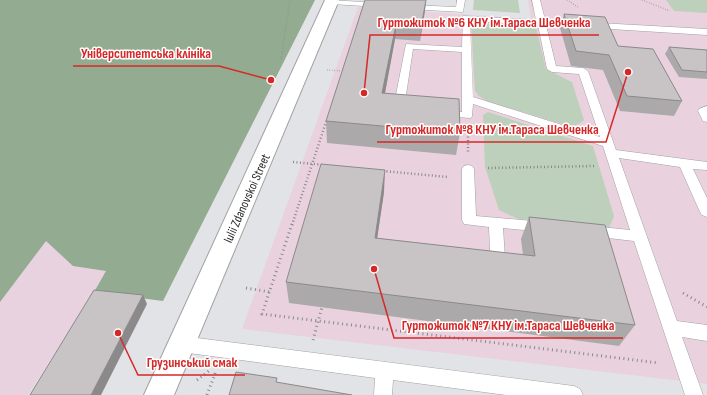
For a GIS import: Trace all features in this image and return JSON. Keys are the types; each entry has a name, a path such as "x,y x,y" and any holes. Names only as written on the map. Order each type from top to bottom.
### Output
{"street":[{"name":"Iulii Zdanovskoi Street","path":"159,395 332,1"}],"lane":[{"path":"332,1 460,10 461,0"},
{"path":"536,0 552,69 583,71 694,395"},
{"path":"429,113 467,116 466,18 707,32"},
{"path":"414,112 398,110 409,46 466,50"},
{"path":"468,99 612,154 707,166"},
{"path":"707,109 703,111 707,119"},
{"path":"685,164 707,212"},
{"path":"468,174 469,220 556,228"},
{"path":"476,255 498,258 496,222"},
{"path":"579,230 639,236"},
{"path":"671,328 707,333"},
{"path":"181,344 574,395"},
{"path":"383,395 385,370"}],"path":[{"path":"280,62 290,0"},
{"path":"642,0 673,13"},
{"path":"343,71 346,64"},
{"path":"327,70 348,72"},
{"path":"329,114 262,314 684,367"},
{"path":"467,116 468,174"},
{"path":"383,171 468,174 612,154"},
{"path":"292,162 328,165"},
{"path":"246,288 270,292"},
{"path":"308,361 322,307"}],"shaded area":[{"path":"0,0 73,266 107,271 28,395 0,395"},
{"path":"528,0 707,0 707,384 242,329 358,7 531,19"}],"green space":[{"path":"0,0 315,0 163,301 94,292 106,271 73,266 46,241 0,302"},
{"path":"474,0 518,0 520,13 473,10"},
{"path":"666,0 707,0 707,13 674,11"},
{"path":"471,22 536,27 546,69 572,82 584,120 579,124 574,125 562,124 487,101 479,96 475,91"},
{"path":"488,112 593,146 614,216 609,228 518,219 499,210 485,167 483,115"}],"building":[{"path":"365,0 426,0 422,22 397,20 382,93 459,99 460,133 326,121"},
{"path":"564,14 605,17 618,46 653,49 682,101 627,96 609,55 576,51"},
{"path":"669,47 707,50 707,72 682,70"},
{"path":"321,164 385,170 375,238 535,256 529,217 605,225 635,325 286,282"},
{"path":"94,290 143,295 91,395 30,395"},
{"path":"236,372 277,378 276,382 352,395 229,395"}],"place":[{"name":"Гуртожиток №8 КНУ ім.Тараса Шевченка","path":"628,72"},
{"name":"Університетська клініка","path":"271,80"},
{"name":"Гуртожиток №6 КНУ ім.Тараса Шевченка","path":"364,93"},
{"name":"Гуртожиток №7 КНУ ім.Тараса Шевченка","path":"374,269"},
{"name":"Грузинський смак","path":"118,333"}]}
